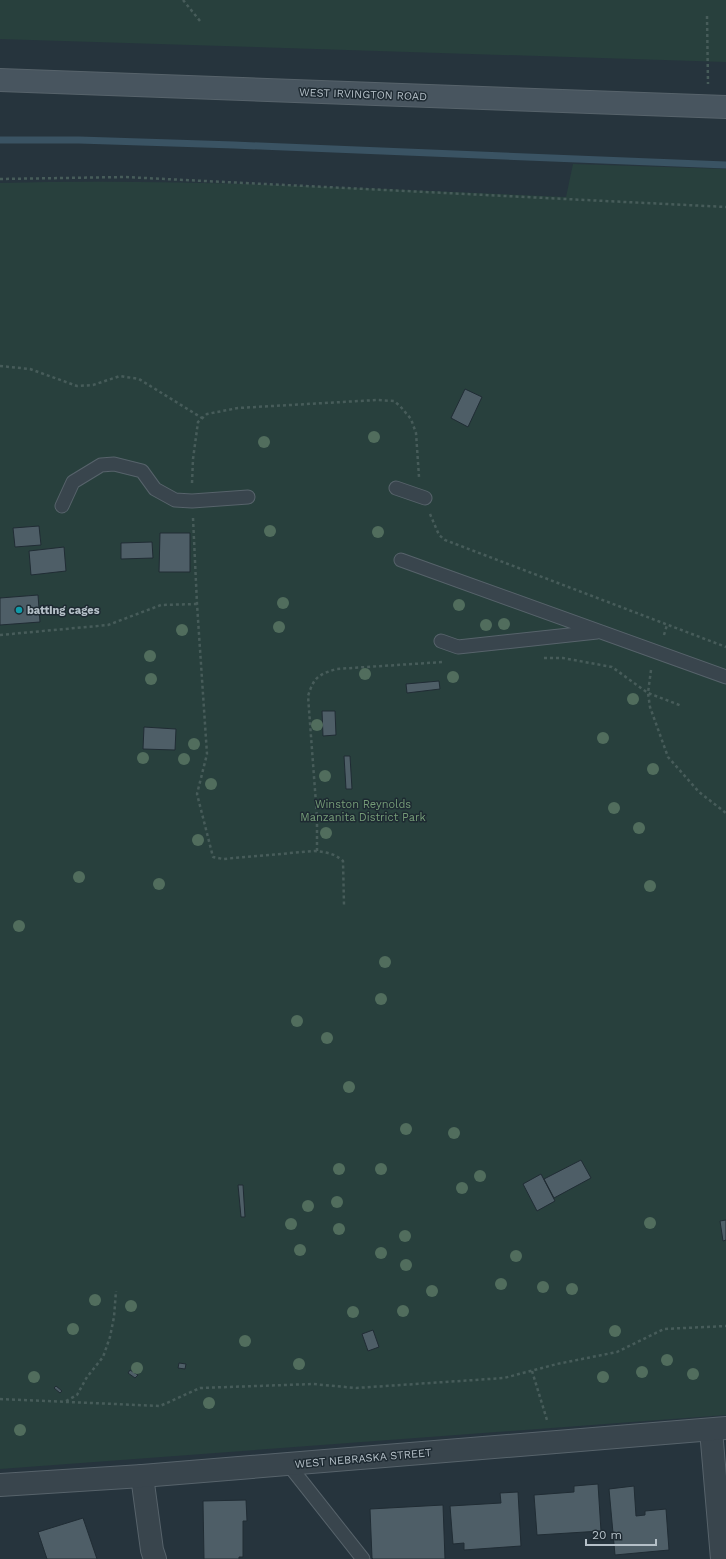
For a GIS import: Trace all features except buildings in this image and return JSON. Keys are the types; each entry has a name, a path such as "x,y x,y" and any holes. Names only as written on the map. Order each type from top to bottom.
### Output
{"main road":[{"name":"WEST IRVINGTON ROAD","path":"0,80 717,107"}],"street":[{"name":"WEST NEBRASKA STREET","path":"0,1485 142,1476 718,1429"},
{"path":"718,1429 722,1559"},
{"path":"142,1476 152,1550 155,1559"}],"lane":[{"path":"62,506 73,482 101,465 114,464 142,471 155,489 175,500 192,501 248,497"},
{"path":"396,488 425,498"},
{"path":"401,560 726,677"},
{"path":"440,641 458,647 602,632"},
{"path":"288,1464 362,1559"}],"path":[{"path":"183,0 200,21"},
{"path":"706,16 717,107"},
{"path":"0,179 125,178 726,207"},
{"path":"0,366 30,370 77,386 93,385 120,376 139,379 202,418"},
{"path":"344,905 343,861 327,852 223,859 213,857 197,794 207,754 192,501 193,459 198,422 207,414 238,408 377,400 394,401 411,418 416,433 419,474 425,498 435,527 439,535 445,540 726,647"},
{"path":"0,635 108,625 161,605 197,604"},
{"path":"667,625 651,670 648,693 650,707 668,757 699,792 726,813"},
{"path":"542,658 563,658 612,667 648,693 682,706"},
{"path":"316,852 318,817 308,696 312,683 322,674 336,669 444,662"},
{"path":"66,1402 77,1395 103,1357 110,1337 114,1317 116,1291"},
{"path":"0,1399 160,1406 200,1388 313,1384 356,1388 504,1378 617,1352 664,1329 726,1326"},
{"path":"532,1371 554,1442"}],"green space":[{"path":"0,0 726,0 726,62 0,39"},
{"name":"Winston Reynolds Manzanita District Park","path":"573,164 726,169 726,1415 0,1469 0,183 213,183 566,197"}],"waterway":[{"path":"0,140 79,140 234,145 726,165"}],"place":[{"name":"batting cages","path":"19,610"}]}
